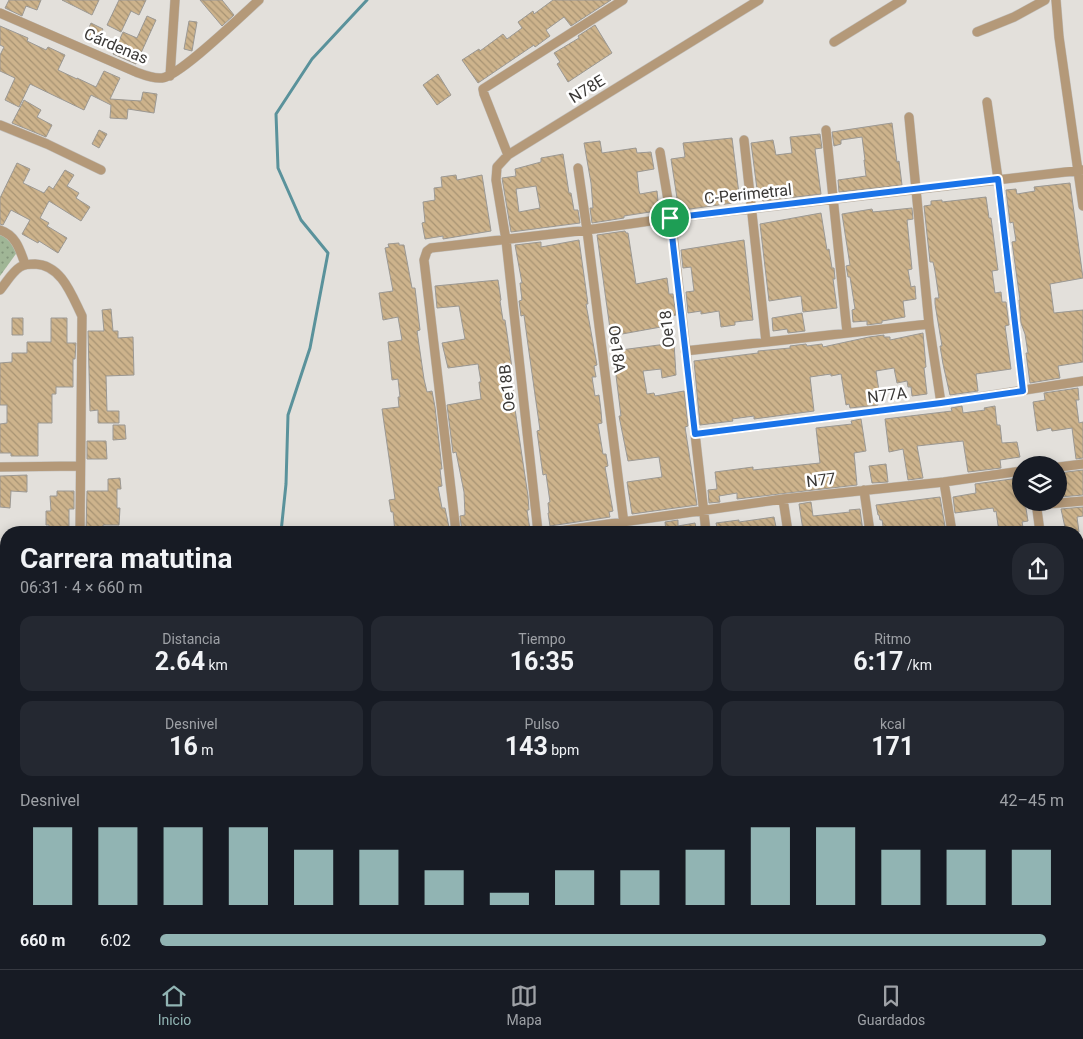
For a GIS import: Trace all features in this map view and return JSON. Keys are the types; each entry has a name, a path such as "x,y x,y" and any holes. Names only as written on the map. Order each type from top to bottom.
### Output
{"street":[{"path":"170,76 175,0"},
{"path":"170,76 192,60 259,0"},
{"path":"508,155 483,88 623,0"},
{"name":"N78E","path":"506,240 496,180 497,167 508,155 760,0"},
{"path":"834,42 902,0"},
{"path":"977,32 1014,17 1045,0"},
{"path":"1056,0 1059,37 1081,170 1083,206"},
{"name":"Cárdenas","path":"0,13 147,76 162,78 170,76"},
{"path":"987,102 1023,391"},
{"path":"909,117 929,324 941,403"},
{"path":"0,125 47,144 101,170"},
{"path":"826,130 847,332"},
{"path":"744,140 766,342"},
{"name":"Oe18","path":"660,152 670,218 705,526"},
{"name":"Oe18A","path":"578,168 588,230 624,526"},
{"name":"C-Perimetral","path":"455,526 424,260 427,251 437,246 506,240 670,218 1081,170"},
{"path":"0,230 14,239 25,264"},
{"name":"Oe18B","path":"506,240 537,526"},
{"path":"0,290 16,270 25,264 44,265 67,284 82,316 80,526"},
{"path":"685,351 929,324"},
{"name":"N77A","path":"695,434 941,403 1083,381"},
{"path":"1067,466 1083,464"},
{"path":"0,467 80,466"},
{"name":"N77","path":"596,526 783,499 944,482 1012,472"},
{"path":"944,482 951,526"},
{"path":"864,490 869,526"},
{"path":"783,499 787,526"},
{"path":"1067,502 1083,501"},
{"path":"1037,511 1039,526"}],"green space":[{"path":"0,232 7,237 18,251 0,276"}],"building":[{"path":"9,0 41,0 37,10 26,6 22,16 5,8"},
{"path":"62,0 99,0 92,15"},
{"path":"119,0 146,0 139,15 131,11 121,32 107,25"},
{"path":"200,0 222,0 234,15 222,26"},
{"path":"553,0 611,0 571,26 564,17 546,30 550,36 478,83 462,60 479,49 480,51 503,34 507,39 522,28 518,22 533,11 534,14"},
{"path":"147,16 156,20 136,64 113,54 123,32 137,38"},
{"path":"189,21 197,22 192,51 184,49"},
{"path":"91,23 103,29 96,42 85,37"},
{"path":"595,25 612,53 568,82 557,64 560,62 554,53 579,38 578,36"},
{"path":"0,26 28,38 27,41 46,50 48,47 65,55 58,70 77,79 96,87 104,71 120,78 110,99 141,101 143,92 157,94 154,113 128,109 127,119 110,118 111,105 91,95 84,110 30,84 19,107 5,100 15,78 0,71 0,55 4,47 0,45"},
{"path":"438,74 451,95 437,105 423,85"},
{"path":"24,100 41,110 37,117 52,125 46,137 12,123"},
{"path":"892,123 902,185 839,192 838,180 866,176 865,160 862,137 841,140 841,144 834,146 832,132"},
{"path":"99,130 107,134 99,148 92,144"},
{"path":"820,134 822,148 815,149 821,194 763,201 760,189 757,189 751,143 773,140 776,155 792,153 790,137"},
{"path":"732,138 740,202 676,211 674,199 677,198 671,159 685,157 683,143"},
{"path":"600,141 602,153 636,148 637,153 651,152 654,169 637,172 639,191 640,194 657,191 658,201 662,201 663,210 592,223 590,208 593,208 591,183 584,143"},
{"path":"563,154 569,193 571,193 574,210 578,210 580,223 511,232 502,178 516,176 515,169 541,162 541,158","holes":["536,186 540,208 519,212 516,189"]},
{"path":"17,163 30,169 23,183 44,193 49,186 53,189 65,170 74,175 67,186 79,193 76,198 90,207 81,221 49,201 40,218 49,223 47,226 67,238 58,253 39,241 38,243 22,234 30,220 11,210 3,225 0,224 0,198"},
{"path":"456,175 457,180 482,175 491,231 443,239 443,236 425,239 422,223 425,222 423,202 435,200 434,188 442,187 441,177"},
{"path":"1070,183 1083,278 1050,284 1054,313 1083,310 1083,362 1058,366 1060,378 1030,383 1026,353 1028,353 1021,323 1020,300 1012,242 1016,241 1013,222 1010,223 1006,190 1016,189 1017,194 1035,191 1034,187"},
{"path":"986,197 989,218 991,218 998,270 992,271 995,293 1001,292 1002,302 1006,302 1009,325 1005,326 1011,369 976,374 978,391 950,395 940,346 942,346 935,304 935,298 939,298 933,262 930,262 924,206 931,205 931,201 942,200 942,202"},
{"path":"912,208 913,219 907,220 912,269 908,270 911,287 915,286 916,299 903,301 905,317 867,325 867,321 853,322 852,310 855,309 850,277 848,277 846,266 850,265 842,214 872,209 873,212"},
{"path":"821,213 827,250 829,249 832,268 834,268 835,279 833,279 837,308 803,312 801,296 769,301 760,224"},
{"path":"625,231 628,233 636,284 667,278 669,294 673,294 676,315 671,316 672,325 611,336 597,235"},
{"path":"579,240 588,304 586,304 597,365 594,366 596,377 592,377 595,396 599,395 602,423 598,424 603,454 606,454 608,466 605,467 613,511 609,512 610,517 550,526 548,503 550,502 546,474 543,475 541,461 537,431 540,430 524,315 521,316 519,301 522,300 520,283 522,283 515,245 541,242 541,247"},
{"path":"744,240 753,320 735,322 735,325 721,327 719,311 701,314 701,311 688,313 686,292 694,291 691,267 683,268 681,250"},
{"path":"399,243 399,245 404,245 412,288 415,288 420,330 417,331 424,379 427,392 432,391 435,407 442,469 440,469 442,486 438,487 442,508 445,508 449,526 394,526 393,512 391,512 389,500 395,499 382,409 399,407 398,379 392,380 388,342 402,340 398,317 383,320 379,293 393,291 385,248 389,247 388,244"},
{"path":"498,280 512,368 510,369 528,496 529,510 527,510 529,526 461,526 460,516 465,515 464,492 456,452 453,453 447,405 481,399 479,382 481,382 478,364 448,368 442,343 465,339 459,306 437,308 435,286"},
{"path":"111,309 113,331 118,331 118,338 133,337 134,375 106,376 107,411 119,411 119,423 98,423 98,410 90,411 88,331 104,331 102,310"},
{"path":"802,313 805,331 788,333 787,329 773,331 772,318"},
{"path":"12,318 23,318 23,335 12,335"},
{"path":"51,318 67,318 67,343 76,343 75,359 73,359 73,387 56,387 56,394 52,394 52,423 38,423 38,456 11,456 11,453 0,453 0,424 7,423 7,405 0,405 0,363 12,362 12,353 27,353 27,342 51,342"},
{"path":"923,333 927,394 912,396 911,387 908,387 907,381 897,383 894,368 876,371 879,391 876,391 878,405 850,408 849,404 846,405 841,374 831,376 831,374 810,377 814,411 754,419 754,416 700,425 694,361 758,353 758,351 790,348 790,346 806,344 807,346 822,344 823,347 869,337 884,335 884,337 890,337 890,340"},
{"path":"674,343 676,375 662,378 661,369 643,371 647,394 654,393 655,396 684,391 688,426 685,427 697,505 632,514 627,482 662,477 659,457 628,461 619,416 621,416 613,351"},
{"path":"1078,388 1079,400 1076,400 1079,423 1083,422 1083,458 1076,459 1072,428 1052,431 1051,428 1037,431 1033,402 1045,400 1044,393"},
{"path":"962,406 963,413 985,410 984,408 995,406 997,425 1000,425 1002,443 1017,442 1020,456 1012,456 1012,458 1000,460 1001,468 968,472 963,441 917,446 923,478 908,480 903,449 889,452 885,419 952,411 951,408"},
{"path":"861,419 866,451 854,453 857,485 737,499 737,493 719,496 720,502 709,503 708,490 717,489 715,472 753,467 753,470 820,463 816,428 852,424 851,421"},
{"path":"113,425 125,425 126,439 113,440"},
{"path":"87,441 106,441 107,459 87,459"},
{"path":"886,464 888,482 872,483 869,466"},
{"path":"1083,470 1083,495 1067,496 1067,472"},
{"path":"27,475 27,492 11,491 10,508 0,507 0,476"},
{"path":"120,478 121,489 117,489 117,508 120,508 119,525 86,526 87,491 108,491 108,479"},
{"path":"1012,479 1012,511 1026,511 1028,521 1022,522 1023,526 998,526 996,511 994,512 993,508 955,513 953,497 976,493 975,484"},
{"path":"57,491 74,491 74,509 69,509 69,526 46,525 46,511 51,511 50,496 57,496"},
{"path":"940,497 945,526 883,526 876,505"},
{"path":"811,502 813,516 860,509 862,526 802,526 799,504"},
{"path":"1083,507 1083,516 1077,517 1078,526 1065,526 1061,511"},
{"path":"774,517 776,526 717,526 716,523 739,520 739,522"},
{"path":"678,520 678,526 665,526 665,522"},
{"path":"695,523 696,526 678,526"}],"waterway":[{"path":"282,526 286,484 288,415 310,348 328,253 301,220 278,168 276,114 312,59 367,0"}],"route":[{"path":"998,179 1023,391 695,434 670,218 998,179"}]}
